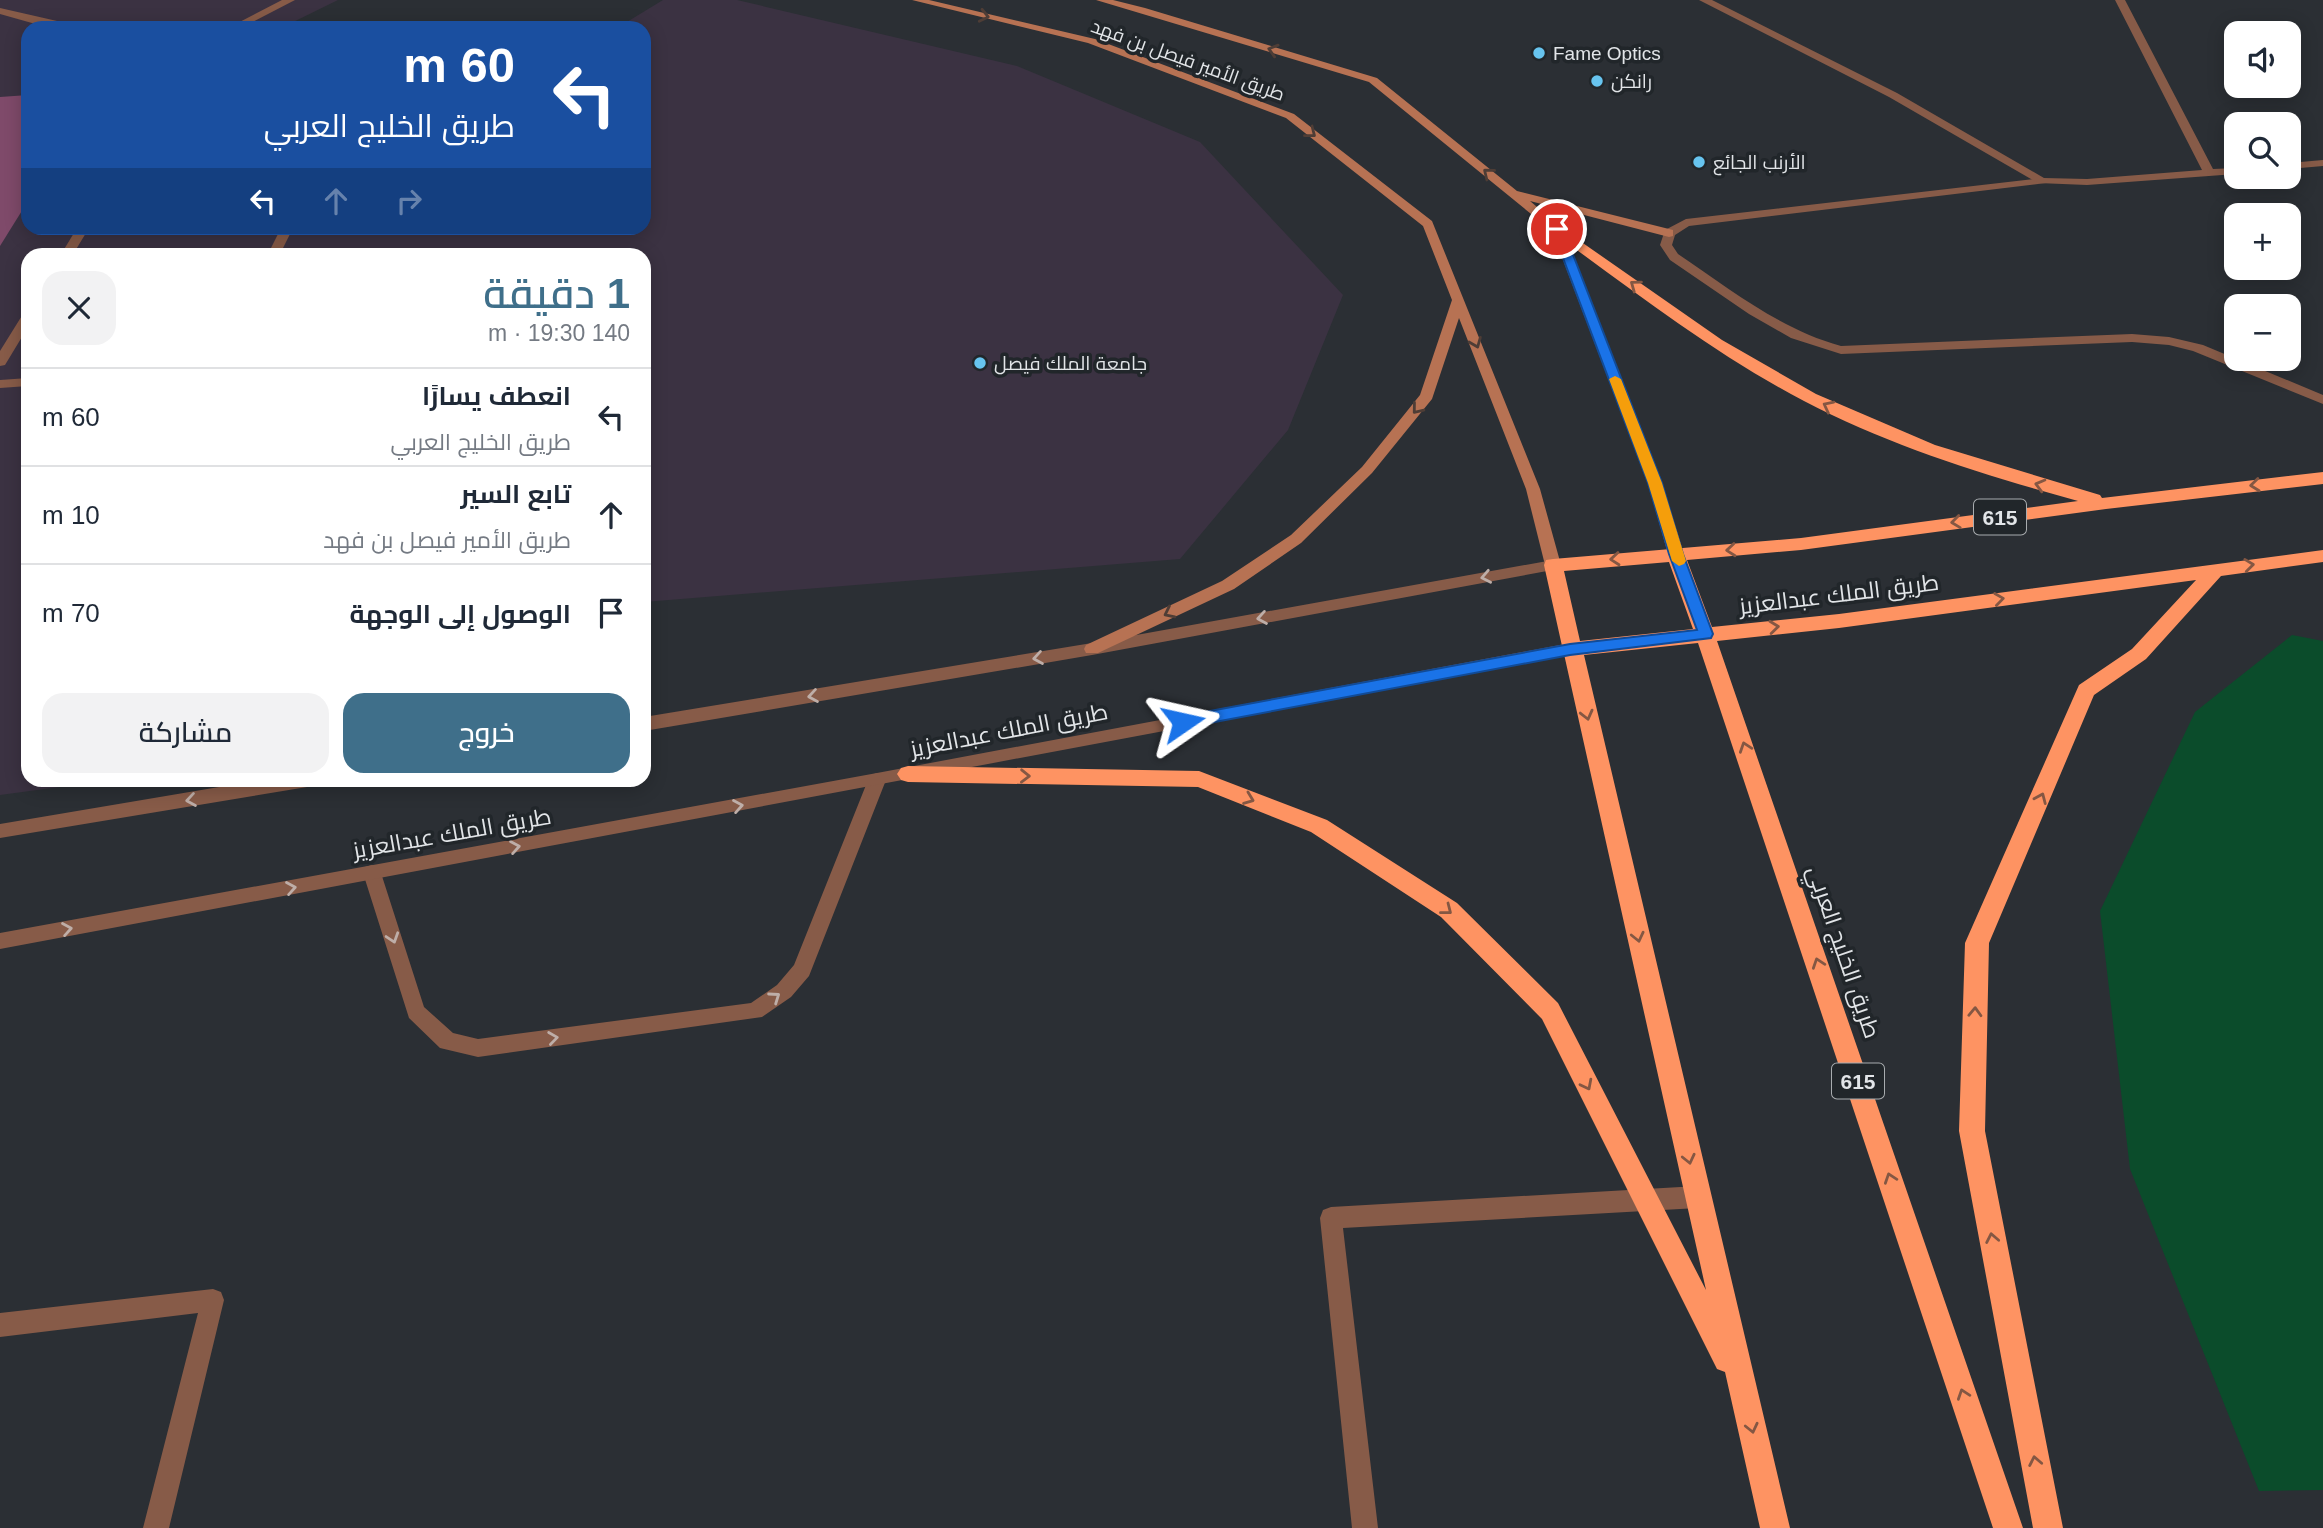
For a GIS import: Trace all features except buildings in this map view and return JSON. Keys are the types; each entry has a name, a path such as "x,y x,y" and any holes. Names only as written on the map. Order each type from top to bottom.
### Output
{"highway":[{"path":"1557,229 1760,370 1855,420 1993,473 2106,503"},
{"name":"615","path":"1553,565 1801,544 2106,503 2323,478"},
{"name":"طريق الخليج العربي","path":"1676,554 1706,634 2008,1528"},
{"name":"طريق الملك عبدالعزيز","path":"1570,649 1839,621 2323,556"},
{"path":"1553,565 1570,649 1775,1528"},
{"path":"2048,1528 1972,1131 1978,943 2086,690 2139,654 2217,569"},
{"path":"908,774 1199,779 1319,826 1449,910 1550,1011 1743,1389"}],"main road":[{"name":"طريق الأمير فيصل بن فهد","path":"917,0 1091,41 1290,116 1428,224 1533,489 1553,565"},
{"name":"طريق الأمير فيصل بن فهد","path":"1101,0 1373,80 1557,229"},
{"path":"1512,193 1669,233"},
{"path":"1557,229 1655,483 1676,554"},
{"path":"1092,649 1228,585 1296,539 1367,470 1427,396 1458,300"}],"street":[{"path":"247,21 290,0"},
{"path":"1704,0 1893,95 2042,181"},
{"path":"2120,0 2209,173"},
{"path":"0,10 36,21"},
{"path":"2301,165 2323,163"},
{"path":"2224,172 2087,182 2042,181 1686,223 1669,233 1666,245 1674,257 1788,331 1816,345 1841,350 2132,338 2169,341 2198,348 2323,400"},
{"path":"0,362 21,328"},
{"path":"0,384 21,382"},
{"path":"651,723 1092,649 1553,565"},
{"name":"طريق الملك عبدالعزيز","path":"0,941 1570,649"},
{"path":"372,873 416,1012 447,1041 478,1048 755,1011 784,991 802,970 877,780"},
{"path":"0,831 265,787"},
{"path":"1365,1528 1331,1218 1698,1197"},
{"path":"0,1325 213,1300 156,1528"}],"shaded area":[{"name":"جامعة الملك فيصل","path":"0,0 338,0 295,21 21,21 21,235 651,235 651,21 628,21 663,0 737,0 1017,66 1200,142 1343,295 1288,430 1180,559 651,601 651,248 21,248 21,787 59,787 0,795"}],"green space":[{"path":"2292,635 2323,641 2323,1490 2259,1491 2130,1169 2100,911 2195,712"}],"slow traffic":[{"path":"1615,379 1655,483 1679,561"}],"place":[{"name":"Fame Optics","path":"1539,53"},
{"name":"رانكن","path":"1597,81"},
{"name":"الأرنب الجاىٔع","path":"1699,162"},
{"name":"جامعة الملك فيصل","path":"980,363"}],"route":[{"path":"1183,722 1570,649 1706,634 1676,554 1655,483 1557,229"}]}
